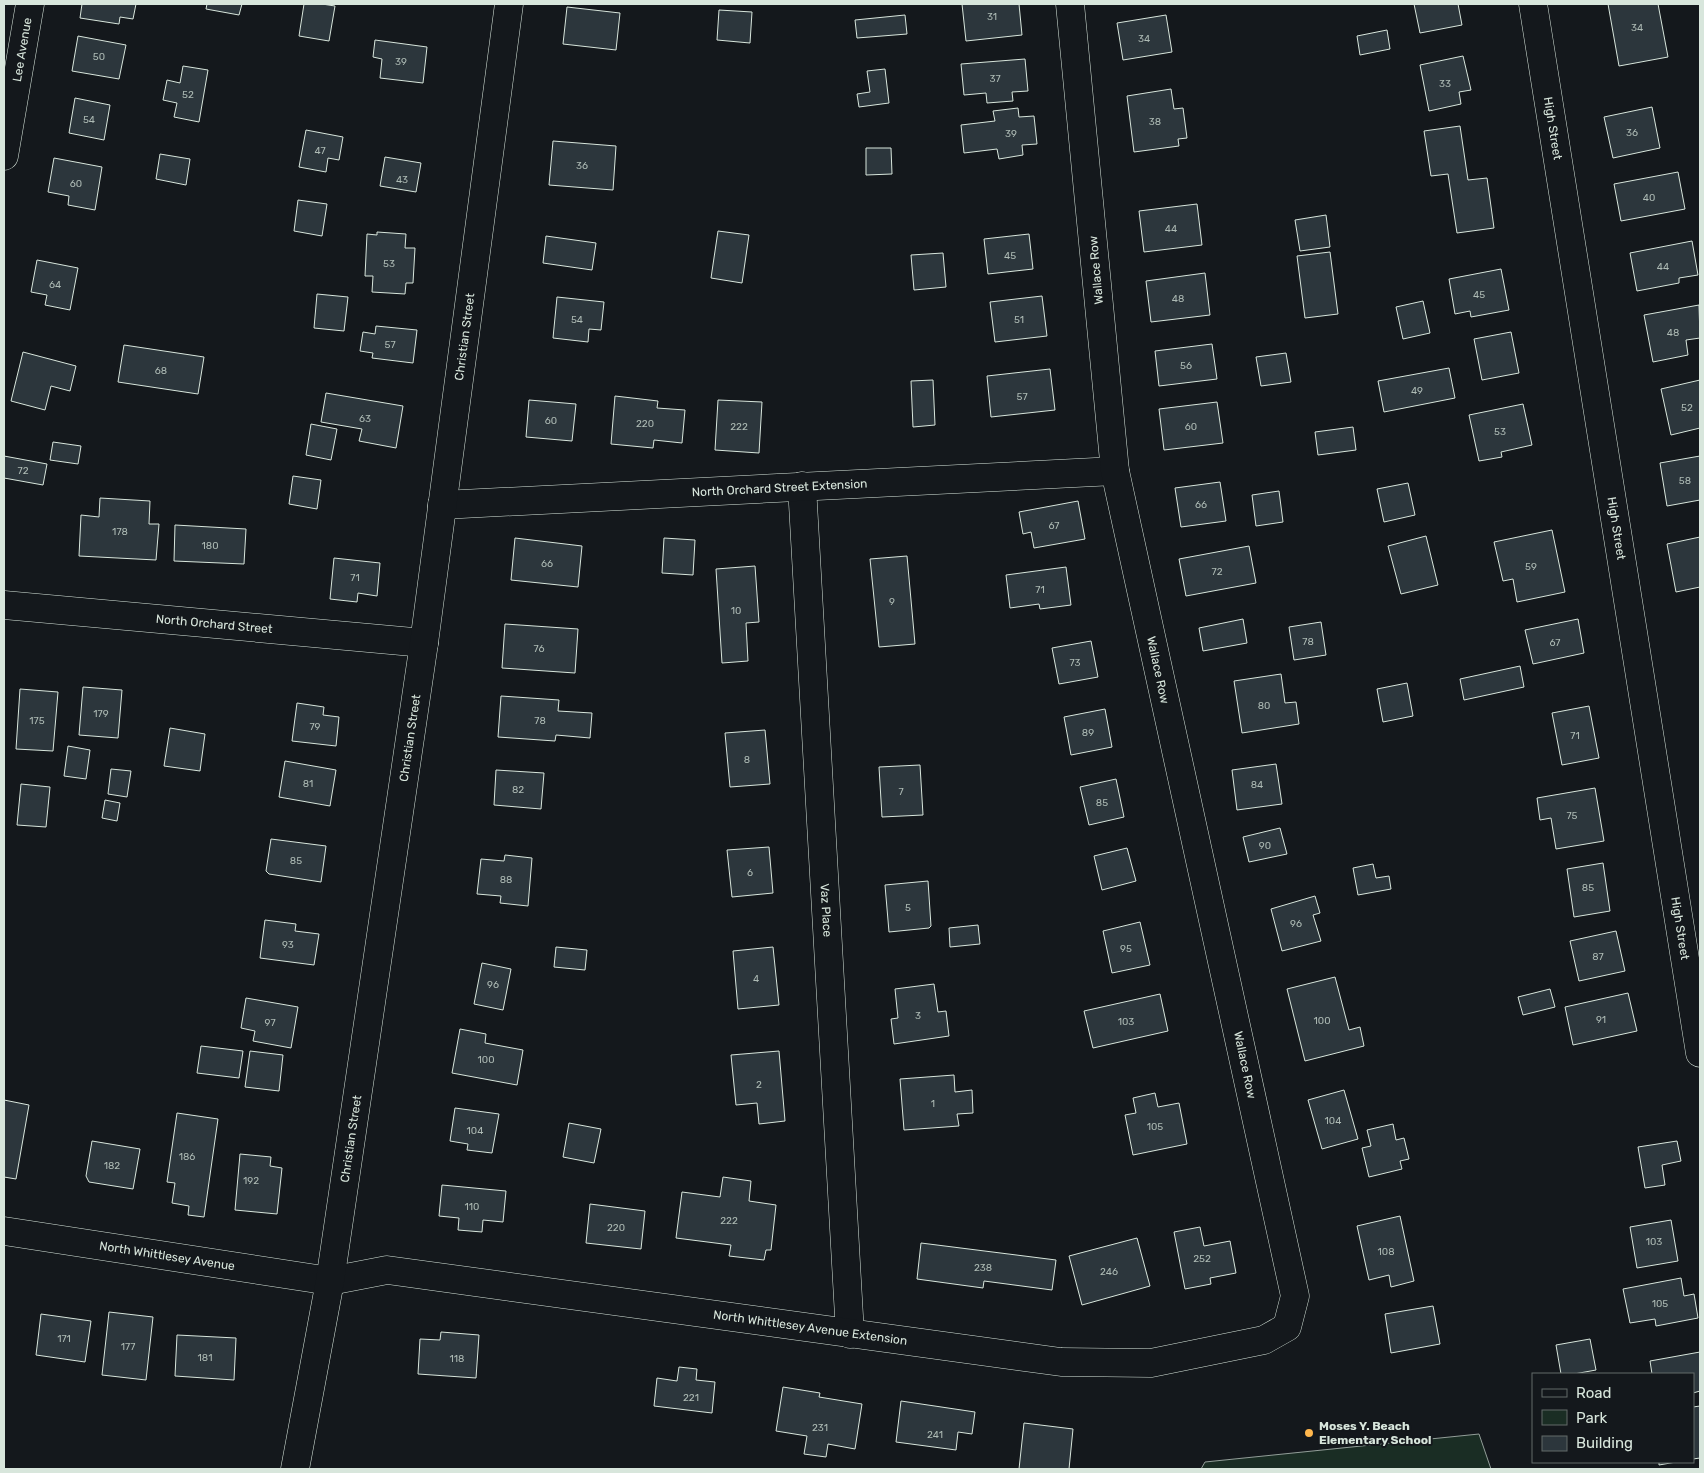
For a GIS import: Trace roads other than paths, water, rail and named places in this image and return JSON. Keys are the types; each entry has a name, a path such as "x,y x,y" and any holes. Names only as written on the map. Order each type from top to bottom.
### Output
{"street":[{"name":"Lee Avenue","path":"4,156 30,4"},
{"name":"Christian Street","path":"295,1469 330,1281 424,643 509,4"},
{"name":"Wallace Row","path":"1070,4 1115,471 1295,1296 1287,1327"},
{"name":"High Street","path":"1533,4 1700,1053"},
{"name":"North Orchard Street Extension","path":"442,504 1115,471"},
{"name":"Vaz Place","path":"802,486 850,1334"},
{"name":"North Orchard Street","path":"4,605 424,643"},
{"name":"North Whittlesey Avenue","path":"4,1232 330,1281"},
{"name":"North Whittlesey Avenue Extension","path":"330,1281 387,1270 1061,1362 1151,1363 1264,1340 1287,1327"}],"place":[{"name":"Moses Y. Beach Elementary School","path":"1309,1433"}]}
